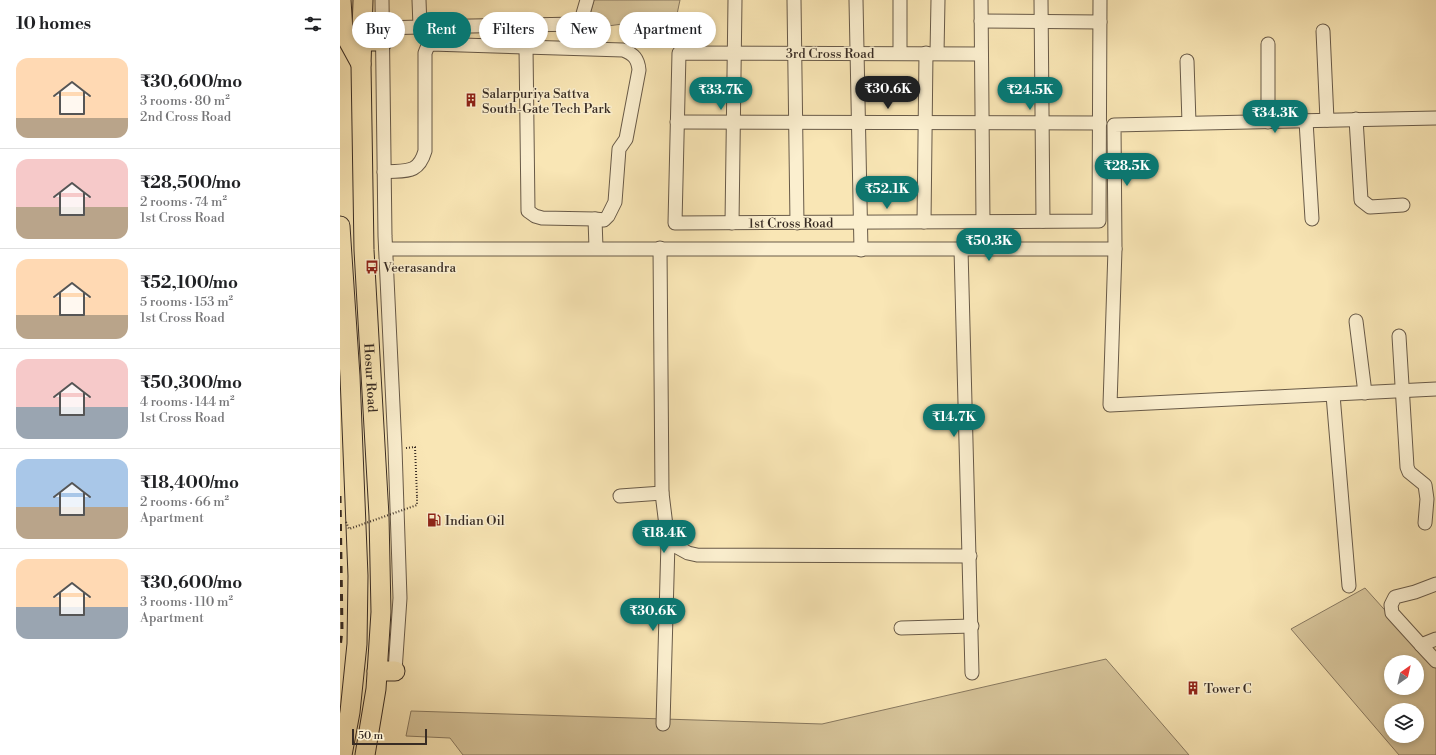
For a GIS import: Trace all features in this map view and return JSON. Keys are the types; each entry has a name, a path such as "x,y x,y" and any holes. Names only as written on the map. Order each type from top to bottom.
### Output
{"highway":[{"path":"342,0 343,31 361,65"},
{"name":"Hosur Road","path":"363,0 363,12"},
{"name":"Hosur Road","path":"362,48 364,250 379,516 381,612 386,671 376,689 365,755"},
{"name":"Hosur Road","path":"340,226 350,384 358,576 357,644 350,712 342,755"},
{"path":"342,250 364,250"}],"street":[{"path":"382,0 382,12"},
{"path":"418,0 419,12"},
{"path":"471,26 580,24 587,0"},
{"path":"732,223 735,0"},
{"path":"794,0 797,223"},
{"path":"856,0 860,250"},
{"path":"900,0 900,53"},
{"path":"924,222 925,123 931,53 938,0"},
{"path":"981,0 983,221"},
{"path":"1041,0 1043,221"},
{"path":"677,122 1100,123 1100,0"},
{"path":"981,21 1100,22"},
{"path":"1323,31 1327,120"},
{"path":"384,172 411,170 416,168 423,159 425,151 426,48 431,44 479,46"},
{"path":"1268,44 1268,122"},
{"path":"382,48 386,249 400,598 398,643 386,671"},
{"path":"526,48 528,211 535,216 542,218 604,220 608,216 615,202 619,149 626,139 639,70 639,62 630,52 623,50 548,48"},
{"name":"3rd Cross Road","path":"677,122 679,53 981,54"},
{"path":"1186,61 1189,123"},
{"path":"1436,118 1114,125 1115,249 1110,405 1402,392 1436,389"},
{"path":"1356,119 1361,200 1370,207 1403,205"},
{"path":"1306,121 1312,219"},
{"name":"1st Cross Road","path":"677,122 675,223 1099,221 1100,123"},
{"path":"595,219 596,248"},
{"path":"660,248 662,494 668,542 663,724"},
{"path":"386,249 1115,249"},
{"path":"961,249 972,626 972,673"},
{"path":"1356,321 1365,393"},
{"path":"1399,336 1407,467 1409,472 1425,485 1427,499 1425,523"},
{"path":"1333,395 1349,586"},
{"path":"620,496 662,494"},
{"path":"668,542 688,553 697,555 970,556"},
{"path":"1436,584 1415,592 1395,597 1390,605 1392,613 1436,661"},
{"path":"901,628 972,626"},
{"path":"1421,645 1436,639"}],"path":[{"path":"346,522 349,529 417,505 415,447"}],"shaded area":[{"path":"594,0 680,0 677,12 619,12 619,24 611,26 611,12 591,12"},
{"path":"1365,588 1436,667 1436,755 1399,755 1389,743 1424,743 1424,703 1384,703 1384,738 1291,629"},
{"path":"1106,659 1189,755 463,755 450,738 406,736 411,711 822,724"}],"railway":[{"path":"340,496 342,630 340,648"}],"place":[{"name":"Salarpuriya Sattva South-Gate Tech Park","path":"471,100"},
{"name":"Veerasandra","path":"372,267"},
{"name":"Indian Oil","path":"434,520"},
{"name":"Tower C","path":"1193,688"}]}
